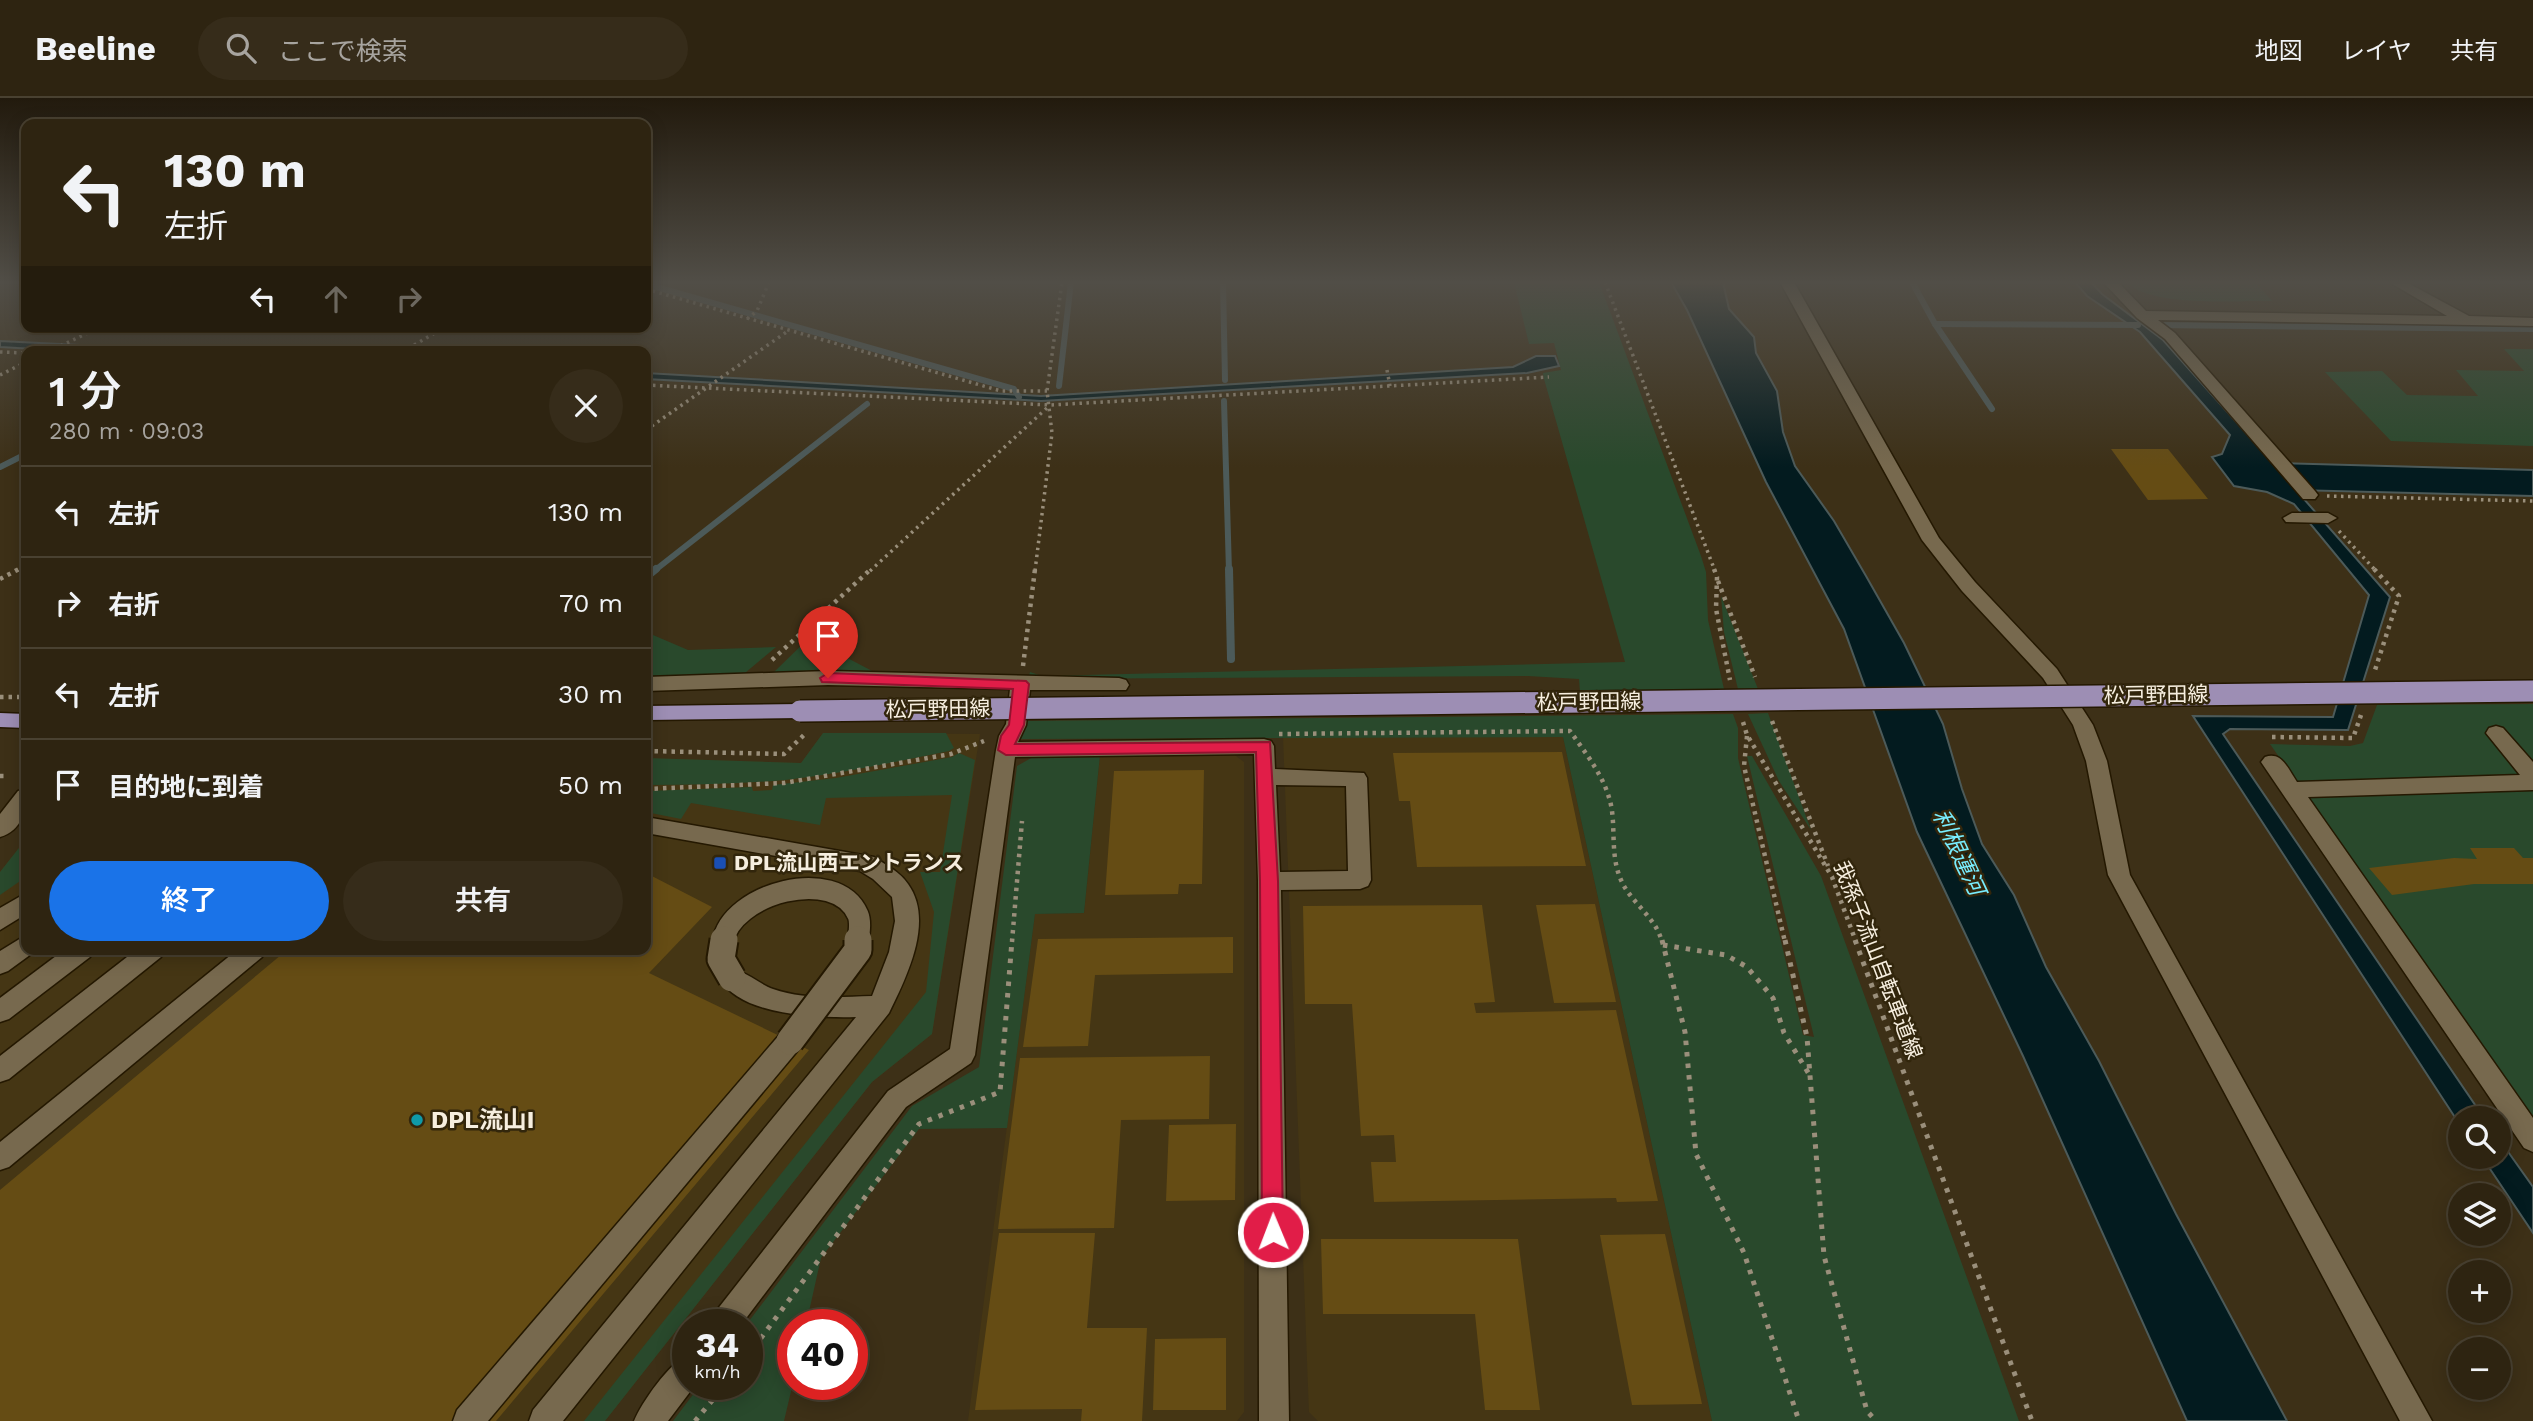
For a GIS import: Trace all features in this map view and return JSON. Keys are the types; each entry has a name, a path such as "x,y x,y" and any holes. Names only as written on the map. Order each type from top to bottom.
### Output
{"main road":[{"name":"松戸野田線","path":"651,713 804,720 2533,691"},
{"path":"0,720 21,721"}],"street":[{"path":"1821,344 1931,540 1949,566 2020,637 2049,672 2083,725 2099,767 2109,838 2119,875 2417,1421"},
{"path":"2177,344 2309,495"},
{"path":"2292,518 2328,518"},
{"path":"651,684 828,678 1119,685"},
{"path":"735,1309 897,1099 962,1055 996,745 1009,736 1016,725 1021,684"},
{"path":"2496,733 2533,776"},
{"path":"996,745 1266,740 1275,1421"},
{"path":"2272,762 2533,1140"},
{"path":"1265,777 1356,778 1360,880 1269,881"},
{"path":"2290,790 2533,782"},
{"path":"0,829 21,803"},
{"path":"544,1421 880,1006 895,972 906,927 903,896 887,877 866,863 651,826"},
{"path":"468,1421 798,1031 858,950 863,932 860,915 850,901 824,889 792,888 770,895 749,907 733,923 724,941 722,959 732,978 747,991 802,1007 880,1006"},
{"path":"0,921 21,906"},
{"path":"0,964 21,948"},
{"path":"0,1012 75,955"},
{"path":"0,1071 147,955"},
{"path":"0,1158 248,955"},
{"path":"649,1421 672,1391"}],"path":[{"path":"651,426 770,344"},
{"path":"834,344 1001,391 1048,393"},
{"path":"1021,684 1052,433 1048,393 1054,344"},
{"path":"1628,344 1757,681"},
{"path":"0,352 21,353"},
{"path":"0,375 21,364"},
{"path":"1387,370 1390,386"},
{"path":"651,385 1049,404 1549,377"},
{"path":"754,679 1049,404"},
{"path":"2309,495 2533,501"},
{"path":"2328,518 2399,596 2374,674"},
{"path":"0,579 21,568"},
{"path":"1717,577 1716,609 1730,682"},
{"path":"0,697 21,698"},
{"name":"我孫子流山自転車道線","path":"1739,709 1747,735 1832,877 2032,1421"},
{"path":"2272,737 2353,738 2362,712"},
{"path":"651,751 784,754 804,720"},
{"path":"1772,720 1832,877"},
{"path":"1266,740 1570,732 1599,773 1608,797 1612,809 1613,855 1622,882 1659,930 1685,1032 1696,1154 1744,1252 1799,1421"},
{"path":"1747,735 1744,766 1807,1037 1815,1114 1814,1156 1824,1256 1867,1411 1876,1421"},
{"path":"651,789 784,783 951,754 961,749 996,745"},
{"path":"0,776 7,776"},
{"path":"1663,946 1726,955 1747,967 1773,998 1784,1033 1810,1075"},
{"path":"695,1421 713,1400"}],"shaded area":[{"name":"DPL流山I","path":"823,733 980,734 932,1034 872,1082 693,1309 672,1309 672,1336 605,1421 0,1421 0,872 21,845 21,955 651,955 651,758 801,763"},
{"path":"1283,736 1563,737 1712,1421 1318,1421 1309,1412"},
{"path":"1232,753 1244,762 1244,1412 1237,1421 968,1421 1035,914 1084,913 1100,755"}],"green space":[{"path":"1554,344 1622,344 1706,572 1708,620 1724,689 1580,692 1579,679 1528,676 1028,679 1030,672 1042,676 1625,662 1544,379 1543,373 1561,370"},
{"path":"2504,349 2533,349 2533,446 2391,441 2325,372 2382,371 2407,395 2478,396 2456,370 2524,371"},
{"path":"1721,596 1758,689 1738,689 1724,632"},
{"path":"651,634 688,650 776,647 745,673 651,677"},
{"path":"809,638 878,674 773,673"},
{"path":"2533,704 2533,1122 2270,744 2350,746 2363,743 2377,705"},
{"path":"1768,713 1811,830 1779,781 1748,714"},
{"path":"1733,714 1738,728 1738,758 1803,1035 1814,1037 1747,756 1752,756 1821,876 2019,1421 1712,1421 1563,737 1020,739 1022,721"},
{"path":"823,733 946,733 954,748 867,767 785,780 651,785 651,758 801,763"},
{"path":"959,753 975,760 932,1034 872,1082 693,1309 673,1309 926,992 934,912 920,872 940,872 952,795 826,798 820,825 691,803 681,819 651,813 651,791 752,787 753,791 772,790 773,785 836,778 952,757"},
{"path":"1100,755 1084,913 1035,914 1007,1128 919,1129 821,1258 810,1309 777,1309 777,1400 789,1400 784,1421 673,1421 689,1400 763,1400 763,1309 758,1309 912,1106 979,1067 1017,766 1033,757"},
{"path":"21,845 21,880 0,895 0,872"},
{"path":"672,1311 672,1336 605,1421 584,1421"}],"water":[{"path":"0,344 100,346 21,346 21,348 0,347"},
{"name":"利根運河","path":"1702,344 1755,344 1756,353 1777,391 1783,432 1795,466 1834,521 1904,643 1943,724 1982,844 2014,895 2046,967 2099,1061 2176,1214 2287,1421 2187,1421 2023,1056 1917,832 1844,629 1766,482"},
{"path":"2150,344 2166,344 2273,463 2533,470 2533,496 2296,490 2390,597 2348,730 2230,729 2223,734 2476,1106 2448,1107 2193,716 2333,717 2369,595 2294,504 2267,492 2234,486 2212,457 2222,454 2230,435"},
{"path":"1536,356 1555,356 1559,366 1527,373 1041,401 651,379 651,373 1041,396 1513,367"},
{"path":"2511,1156 2533,1187 2533,1233 2511,1200 2511,1183 2499,1183 2490,1169 2511,1169"}],"building":[{"path":"2111,449 2168,449 2208,499 2148,500"},
{"path":"1562,752 1586,866 1417,867 1410,801 1399,801 1393,753"},
{"path":"1204,770 1202,884 1179,884 1178,894 1105,895 1114,771"},
{"path":"2470,848 2514,848 2523,858 2533,858 2533,884 2474,884 2392,895 2369,868 2454,858 2477,859"},
{"name":"DPL流山I","path":"651,876 712,907 649,973 809,1050 496,1421 0,1421 0,1190 281,955 651,955"},
{"path":"1595,904 1616,1002 1554,1003 1536,905"},
{"path":"1482,905 1495,1002 1474,1003 1476,1013 1616,1010 1658,1201 1617,1202 1616,1198 1374,1202 1371,1162 1396,1162 1394,1135 1361,1136 1352,1004 1305,1004 1303,906"},
{"path":"1233,937 1233,973 1095,975 1088,1046 1023,1047 1038,939"},
{"path":"1210,1056 1209,1119 1121,1120 1114,1228 998,1229 1020,1058"},
{"path":"1236,1124 1235,1200 1166,1201 1169,1125"},
{"path":"999,1233 1095,1233 1087,1328 1147,1328 1142,1421 1081,1421 1082,1409 975,1410"},
{"path":"1665,1234 1702,1404 1632,1405 1600,1235"},
{"path":"1321,1239 1518,1239 1540,1410 1485,1410 1475,1314 1323,1314"},
{"path":"1226,1338 1226,1410 1153,1410 1155,1339"}],"waterway":[{"path":"855,344 1014,389 1019,397"},
{"path":"1059,386 1064,344"},
{"path":"1224,344 1225,380"},
{"path":"1948,344 1992,409"},
{"path":"1224,401 1229,571"},
{"path":"654,571 867,404"},
{"path":"0,467 21,456"},
{"path":"651,573 656,569"},
{"path":"1229,569 1231,659"}],"place":[{"name":"DPL流山西エントランス","path":"720,863"},
{"name":"DPL流山I","path":"417,1120"}],"route":[{"path":"828,678 1021,684 1016,725 1009,736 1006,750 1264,746 1269,881 1273,1232"}]}
